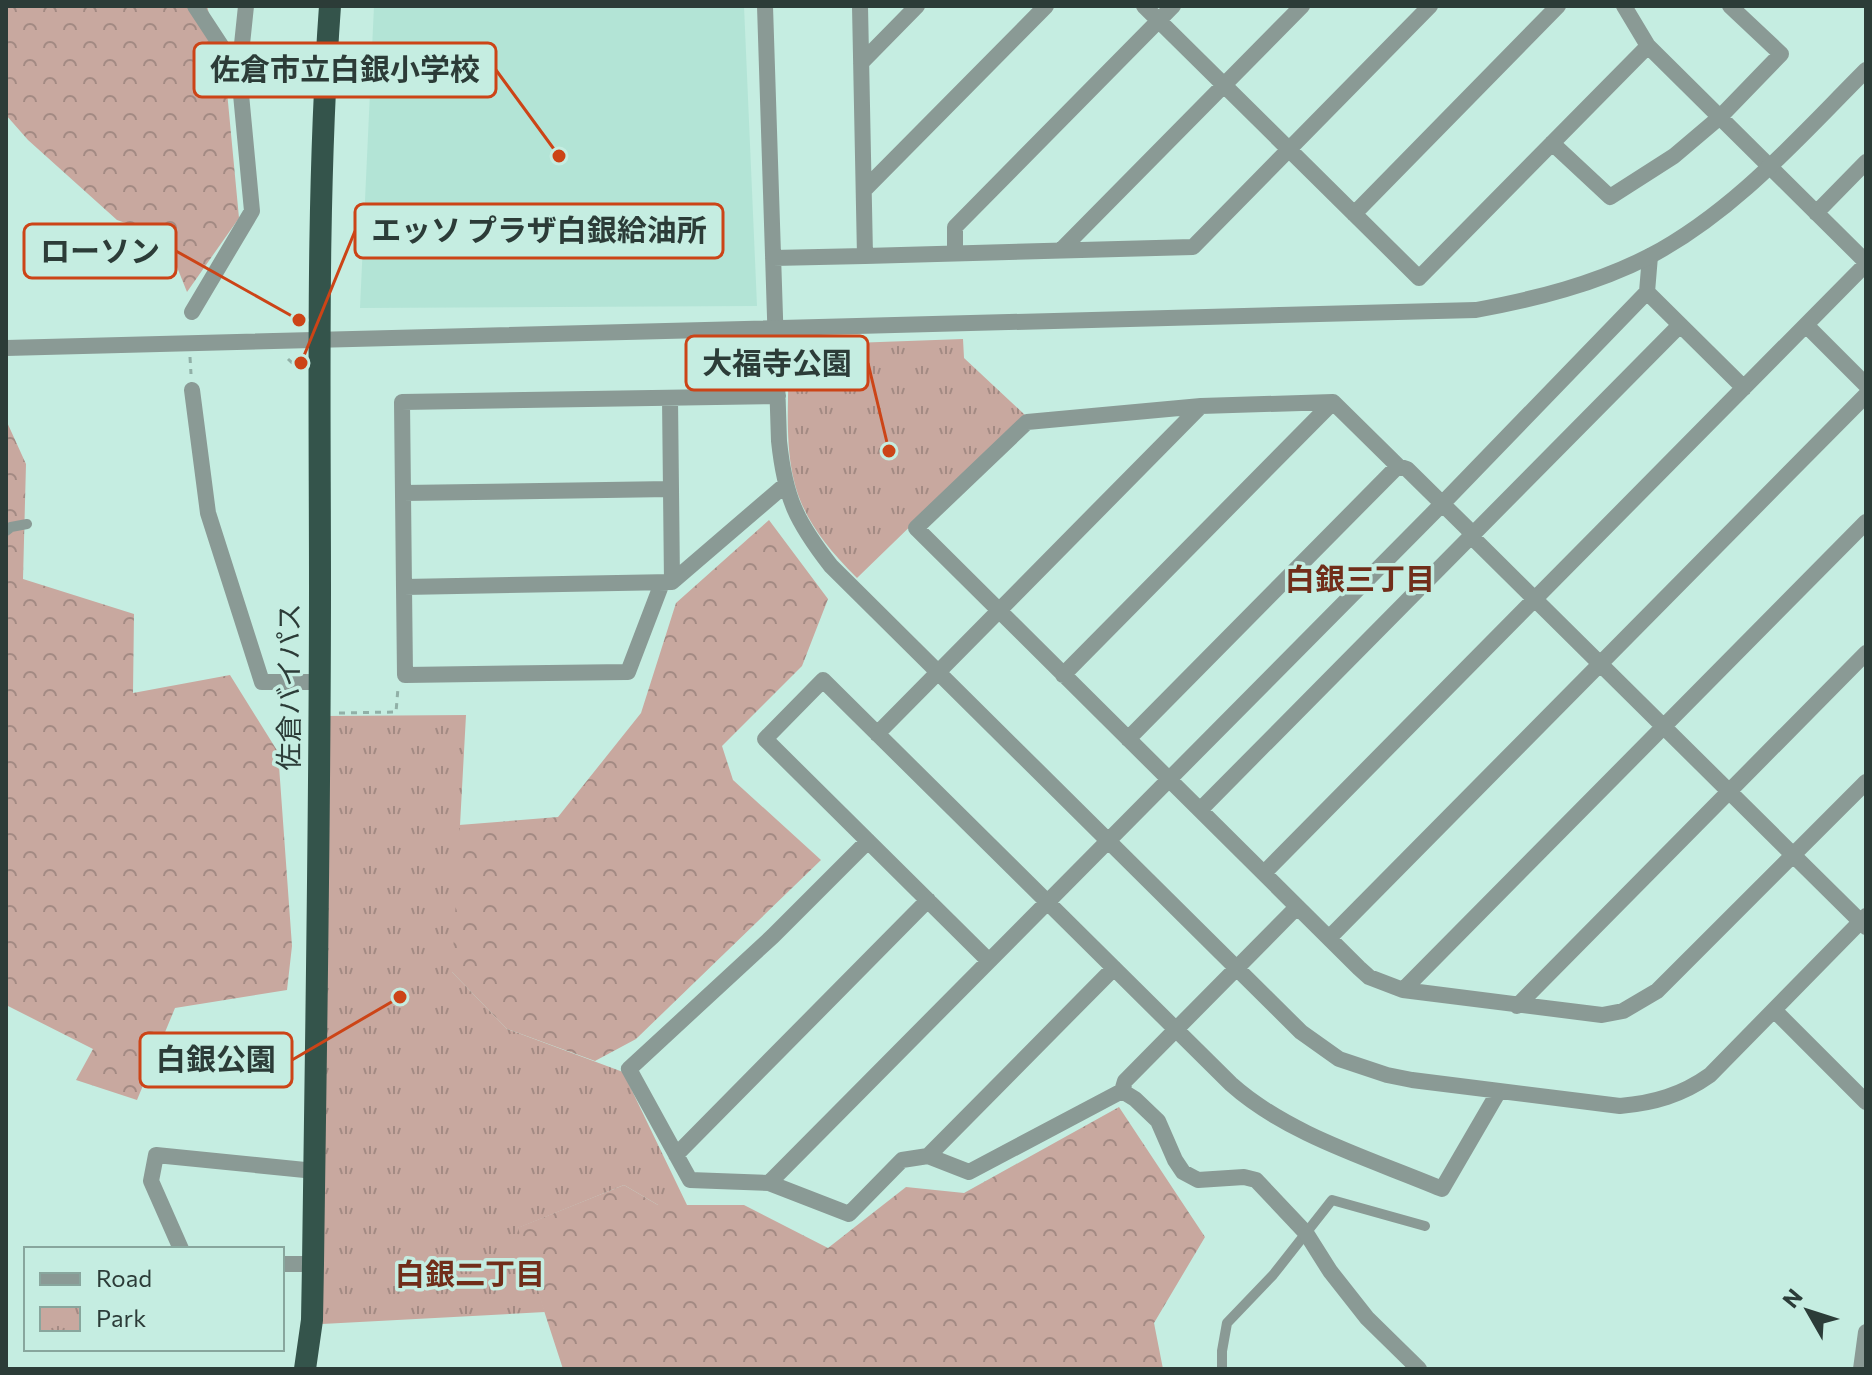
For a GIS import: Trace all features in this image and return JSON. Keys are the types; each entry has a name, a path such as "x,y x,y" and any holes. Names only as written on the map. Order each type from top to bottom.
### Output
{"highway":[{"name":"佐倉バイパス","path":"305,1369 312,1320 315,1171 320,341 324,84 330,6"}],"street":[{"path":"195,6 239,73"},
{"path":"192,312 252,211 239,73 246,6"},
{"path":"765,6 779,441 785,485 802,527 831,566 1107,840 1301,1032 1339,1059 1361,1068 1412,1080 1620,1106 1670,1097 1710,1075 1864,922 1793,854 1600,664 1407,469 1398,466 1333,402 1201,406 1027,422 916,528 1369,977 1403,990 1517,1006 1602,1015 1623,1011 1657,991 1793,854 1866,782"},
{"path":"860,6 865,256"},
{"path":"861,63 917,6"},
{"path":"864,190 1046,6"},
{"path":"1144,6 1419,278 1648,46"},
{"path":"955,253 955,227 1173,6"},
{"path":"1061,250 1302,6"},
{"path":"773,258 1193,247 1430,6"},
{"path":"1354,214 1558,6"},
{"path":"1264,873 1866,263 1648,46 1624,6"},
{"path":"1552,143 1610,197 1674,156 1720,117 1781,54 1730,6"},
{"path":"6,348 1476,310 1557,293 1650,256 1700,225 1770,167 1866,70"},
{"path":"1816,213 1866,162"},
{"path":"769,1183 1442,504 1647,292 1650,256"},
{"path":"1647,292 1744,388"},
{"path":"1200,810 1680,325"},
{"path":"1806,325 1866,385"},
{"path":"192,390 208,513 262,682 320,682"},
{"path":"1329,938 1866,395"},
{"path":"670,398 671,489 667,582 628,672 405,675 402,402 778,396"},
{"path":"1063,675 1333,402"},
{"path":"877,734 1201,406"},
{"path":"1128,739 1398,466"},
{"path":"404,587 667,582 785,485"},
{"path":"403,493 671,489"},
{"path":"1403,990 1866,522"},
{"path":"1517,1006 1866,653"},
{"path":"989,961 765,739 823,680 1252,1103 1278,1120 1442,1189 1499,1091"},
{"path":"868,841 773,936 629,1069 690,1180 769,1183 849,1214 902,1160 928,1156 969,1172 1122,1091 1125,1081 1297,907"},
{"path":"676,1155 928,900"},
{"path":"928,1156 1114,968"},
{"path":"1774,1010 1866,1102"},
{"path":"1122,1091 1158,1121 1183,1172 1198,1180 1244,1177 1256,1180 1306,1233 1330,1271 1367,1318 1419,1369"},
{"path":"180,1247 151,1181 156,1155 315,1171"},
{"path":"284,1264 313,1264"},
{"path":"1861,1369 1866,1332"}],"lane":[{"path":"6,531 27,524"},
{"path":"1222,1369 1227,1323 1273,1275 1332,1200 1425,1226"}],"path":[{"path":"319,713 396,712 398,689 405,675"}],"shaded area":[{"path":"374,6 744,6 757,306 360,308"}],"green space":[{"path":"6,6 207,6 226,81 239,218 187,292 165,237 117,220 28,140 6,115"},
{"path":"963,339 964,358 1025,415 857,578 837,557 808,517 793,477 788,399 793,351 797,345"},
{"path":"6,420 26,464 23,579 134,614 133,693 230,675 278,752 292,946 287,990 175,1008 137,1100 76,1080 93,1049 6,1005"},
{"path":"769,520 828,599 802,666 722,746 733,780 821,860 636,1039 595,1061 507,1029 451,971 459,825 558,817 641,713 676,603"},
{"path":"466,715 452,972 507,1029 623,1072 687,1205 658,1205 624,1185 518,1228 545,1312 322,1324 325,716"},
{"path":"1119,1107 1205,1237 1154,1323 1163,1369 563,1369 517,1228 624,1185 658,1205 744,1205 828,1248 906,1187 964,1193"}],"place":[{"name":"佐倉市立白銀小学校","path":"559,156"},
{"name":"ローソン","path":"299,320"},
{"name":"エッソ プラザ白銀給油所","path":"301,363"},
{"name":"大福寺公園","path":"889,451"},
{"name":"白銀公園","path":"400,997"}],"district":[{"name":"白銀三丁目","path":"1360,580"},
{"name":"白銀二丁目","path":"470,1275"}]}
